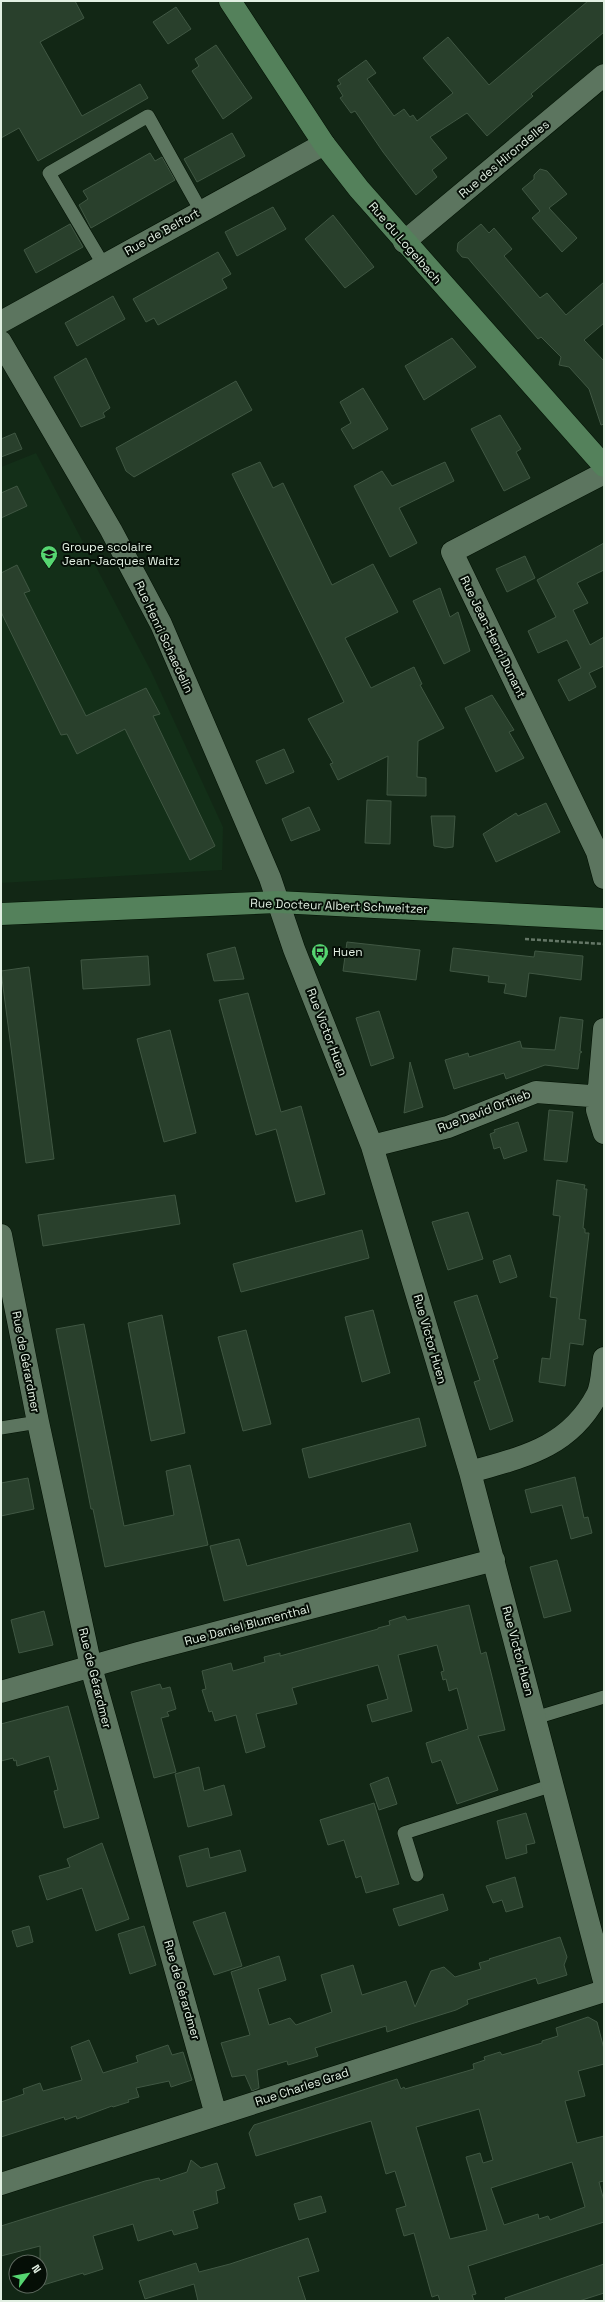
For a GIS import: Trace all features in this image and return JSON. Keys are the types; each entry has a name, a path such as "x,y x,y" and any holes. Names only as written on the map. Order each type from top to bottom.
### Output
{"street":[{"name":"Rue du Logelbach","path":"230,1 324,144 404,242 604,466"},
{"name":"Rue des Hirondelles","path":"404,242 604,75"},
{"name":"Rue de Belfort","path":"1,322 103,264 324,144"},
{"name":"Rue Henri Schaedelin","path":"1,342 111,530 160,624 259,852 278,902"},
{"name":"Rue Jean-Henri Dunant","path":"604,473 452,552 597,852 604,878"},
{"name":"Rue Docteur Albert Schweitzer","path":"1,914 278,902 541,914 604,919"},
{"name":"Rue Victor Huen","path":"278,902 294,949 372,1146 470,1472 604,1981"},
{"path":"604,1029 601,1097 597,1110 604,1133"},
{"name":"Rue David Ortlieb","path":"372,1146 448,1127 536,1092 601,1097"},
{"name":"Rue de Gérardmer","path":"1,1235 38,1422 91,1667 216,2115"},
{"path":"470,1472 527,1456 565,1436 582,1416 597,1394 604,1358"},
{"name":"Rue Daniel Blumenthal","path":"1,1692 494,1560"},
{"name":"Rue Charles Grad","path":"1,2184 604,1991"}],"lane":[{"path":"103,264 49,173 148,116 200,211"},
{"path":"1,1428 38,1422"},
{"path":"536,1718 604,1697"},
{"path":"417,1875 404,1833 553,1786"}],"shaded area":[{"name":"Groupe scolaire Jean-Jacques Waltz","path":"36,453 151,671 223,827 222,870 1,883 1,467"}],"building":[{"path":"1,1 75,1 84,18 40,42 82,116 140,84 148,98 38,161 19,128 1,138"},
{"path":"588,1 604,1 604,32 531,94 533,96 487,136 467,113 430,137 447,158 432,170 437,177 416,195 383,152 355,111 351,113 340,98 343,96 337,86 341,84 338,80 366,60 376,73 367,79 394,116 404,109 410,117 413,115 417,121 453,93 423,58 448,37 489,85"},
{"path":"176,7 191,29 168,44 153,22"},
{"path":"216,45 252,98 223,119 192,71 199,66 195,59"},
{"path":"232,133 245,156 197,182 184,159"},
{"path":"150,153 155,161 162,157 175,180 91,228 79,205 88,199 83,191"},
{"path":"540,169 547,171 567,194 549,208 577,238 562,252 532,218 540,211 522,189 534,179 534,175"},
{"path":"273,207 286,229 237,256 225,232"},
{"path":"333,215 374,267 345,288 305,239"},
{"path":"70,224 83,247 36,273 24,250"},
{"path":"481,224 489,233 494,228 512,249 504,256 540,298 547,293 566,315 604,282 604,323 584,340 604,361 604,424 601,425 589,389 569,367 559,365 561,357 541,337 538,339 468,258 462,257 457,251 458,243"},
{"path":"218,252 231,274 222,279 227,288 158,325 154,318 146,322 133,299"},
{"path":"113,296 125,319 77,346 65,323"},
{"path":"452,338 476,367 424,400 405,366"},
{"path":"86,358 110,408 103,413 105,417 81,427 54,377"},
{"path":"236,381 252,410 134,477 126,471 116,448"},
{"path":"363,388 388,429 353,449 341,429 351,423 340,402"},
{"path":"500,415 521,449 516,452 530,478 504,491 471,429"},
{"path":"15,433 22,449 1,457 1,439"},
{"path":"260,462 273,488 283,483 332,585 373,564 398,612 345,638 371,688 414,667 422,684 420,685 444,728 418,741 417,777 426,778 426,796 387,795 388,756 338,780 330,764 333,763 308,719 344,702 232,474"},
{"path":"445,462 454,481 399,508 417,543 390,557 354,486 382,471 392,486"},
{"path":"17,486 27,506 1,518 1,493"},
{"path":"604,543 604,570 577,583 588,603 573,610 590,645 604,637 604,666 589,673 596,687 569,701 558,680 581,668 567,640 538,653 528,631 556,617 537,580"},
{"path":"525,556 535,578 507,592 496,569"},
{"path":"17,565 30,591 24,593 86,716 146,688 160,714 153,716 215,846 190,860 125,729 77,754 67,734 61,735 1,612 1,573"},
{"path":"440,588 450,617 458,612 470,651 444,664 413,601"},
{"path":"492,695 514,730 509,732 524,758 496,772 465,708"},
{"path":"284,749 294,772 266,784 256,761"},
{"path":"367,800 391,801 390,844 365,843"},
{"path":"546,803 560,832 496,862 483,834 516,813 518,816"},
{"path":"309,807 320,830 291,841 282,819"},
{"path":"431,816 455,816 453,847 445,848 434,846"},
{"path":"347,942 420,950 416,980 343,971"},
{"path":"235,947 244,979 214,981 207,954"},
{"path":"453,948 534,957 535,951 583,956 581,980 529,973 526,997 504,993 506,984 488,982 489,976 450,971"},
{"path":"148,956 150,985 83,989 81,960"},
{"path":"29,967 54,1159 26,1163 1,971"},
{"path":"248,993 281,1112 301,1106 325,1194 296,1202 276,1129 256,1135 219,1000"},
{"path":"379,1011 394,1058 371,1066 356,1018"},
{"path":"560,1017 583,1020 580,1051 582,1052 580,1053 578,1069 545,1065 506,1079 504,1073 454,1089 445,1060 468,1053 469,1057 520,1041 522,1048 555,1050"},
{"path":"170,1030 196,1133 164,1142 137,1039"},
{"path":"410,1062 423,1107 404,1113"},
{"path":"549,1110 573,1112 567,1162 544,1160"},
{"path":"518,1122 527,1151 504,1159 500,1147 494,1149 490,1134 495,1132 494,1130"},
{"path":"557,1180 585,1185 584,1189 587,1189 583,1228 585,1229 585,1233 589,1233 579,1319 586,1320 583,1345 570,1343 565,1386 539,1382 542,1358 550,1359 557,1298 550,1297 560,1216 553,1215"},
{"path":"175,1195 180,1224 43,1246 38,1215"},
{"path":"468,1212 483,1259 448,1270 432,1222"},
{"path":"362,1230 369,1258 241,1292 233,1264"},
{"path":"510,1255 517,1277 500,1283 493,1261"},
{"path":"477,1295 498,1358 493,1360 513,1421 490,1430 474,1382 480,1380 454,1302"},
{"path":"373,1310 390,1373 362,1382 345,1317"},
{"path":"162,1315 185,1433 151,1441 128,1323"},
{"path":"84,1324 124,1526 174,1515 166,1471 190,1465 208,1545 105,1567 93,1509 91,1509 56,1329"},
{"path":"246,1330 271,1424 243,1431 218,1337"},
{"path":"419,1418 426,1446 309,1478 302,1449"},
{"path":"575,1477 584,1518 588,1517 592,1533 571,1539 562,1505 531,1513 525,1490"},
{"path":"28,1478 34,1509 1,1516 1,1483"},
{"path":"410,1523 418,1551 224,1601 210,1546 239,1539 247,1566"},
{"path":"557,1560 571,1611 544,1618 530,1567"},
{"path":"469,1605 481,1654 486,1652 505,1730 478,1736 498,1790 457,1804 441,1760 432,1763 426,1743 468,1729 457,1688 449,1691 446,1679 443,1680 441,1672 444,1671 437,1645 398,1655 412,1711 372,1722 367,1705 388,1699 378,1665 292,1688 297,1704 256,1714 265,1747 246,1753 236,1715 215,1721 212,1711 209,1712 202,1690 206,1689 202,1671 231,1663 233,1671 265,1662 264,1657 280,1653 280,1656 378,1629 390,1625 389,1621 405,1616 407,1620"},
{"path":"44,1611 53,1645 19,1653 11,1620"},
{"path":"160,1684 162,1689 170,1687 176,1709 167,1712 169,1716 161,1718 176,1772 154,1778 131,1692"},
{"path":"68,1706 99,1818 64,1828 54,1791 58,1790 49,1756 17,1766 16,1760 14,1761 13,1758 1,1761 1,1724"},
{"path":"199,1767 204,1791 224,1785 232,1815 188,1827 175,1774"},
{"path":"388,1777 397,1804 379,1810 370,1784"},
{"path":"374,1803 399,1884 366,1893 361,1876 356,1878 344,1840 328,1845 320,1820"},
{"path":"526,1813 535,1843 526,1845 527,1853 506,1859 497,1821"},
{"path":"102,1843 129,1919 96,1931 82,1888 47,1900 39,1876 70,1867 67,1859"},
{"path":"208,1848 210,1858 240,1850 246,1871 187,1887 179,1856"},
{"path":"515,1877 523,1907 506,1912 502,1900 493,1903 486,1886"},
{"path":"443,1894 448,1910 399,1926 393,1909"},
{"path":"225,1912 242,1966 214,1975 193,1922"},
{"path":"29,1926 33,1942 17,1947 12,1931"},
{"path":"144,1926 156,1965 130,1974 118,1934"},
{"path":"560,1937 567,1957 564,1965 567,1975 538,1984 536,1978 467,2000 468,2004 456,2010 387,2032 386,2026 315,2048 318,2056 288,2065 287,2061 257,2070 259,2088 252,2091 245,2075 232,2077 221,2043 250,2035 231,1972 279,1956 286,1980 258,1989 269,2025 290,2018 296,2025 332,2012 321,1975 353,1965 362,1995 406,1981 415,2007 431,1971 444,1967 455,1977 481,1969 479,1963 490,1960 489,1959"},
{"path":"588,2017 597,2022 604,2049 604,2064 578,2071 585,2096 565,2101 577,2143 604,2136 604,2181 599,2182 604,2201 604,2222 468,2266 476,2294 472,2295 474,2301 440,2301 438,2295 432,2297 414,2233 404,2236 396,2209 406,2206 395,2171 386,2174 371,2121 256,2156 249,2133 254,2125 397,2079 401,2089 404,2087 405,2089 474,2069 473,2064 485,2060 484,2057 500,2052 502,2055 542,2043 542,2041 558,2036 556,2028","holes":["479,2109 493,2160 483,2163 480,2153 466,2157 487,2230 450,2239 416,2127","572,2162 585,2207 550,2220 548,2216 539,2219 538,2214 504,2225 491,2188"]},
{"path":"89,2040 103,2073 138,2062 136,2056 168,2045 172,2055 183,2052 192,2080 171,2087 169,2081 136,2088 139,2097 128,2100 129,2102 113,2107 112,2106 77,2119 76,2116 65,2120 64,2117 1,2137 1,2102 24,2094 23,2089 40,2083 43,2091 82,2080 71,2047"},
{"path":"191,2160 201,2168 217,2163 225,2188 216,2191 218,2203 193,2211 198,2228 174,2235 172,2230 138,2241 133,2224 93,2236 103,2269 84,2275 83,2273 48,2284 48,2254 40,2254 40,2246 1,2256 1,2226 145,2181 159,2178 160,2181 187,2172"},
{"path":"321,2196 326,2212 299,2220 294,2204"},
{"path":"308,2238 319,2271 298,2277 306,2301 198,2301 194,2284 145,2299 139,2281 196,2263 199,2272 230,2264"},
{"path":"604,2264 604,2293 579,2301 506,2301 505,2298"}],"place":[{"name":"Groupe scolaire Jean-Jacques Waltz","path":"49,569"},
{"name":"Huen","path":"320,967"}]}
